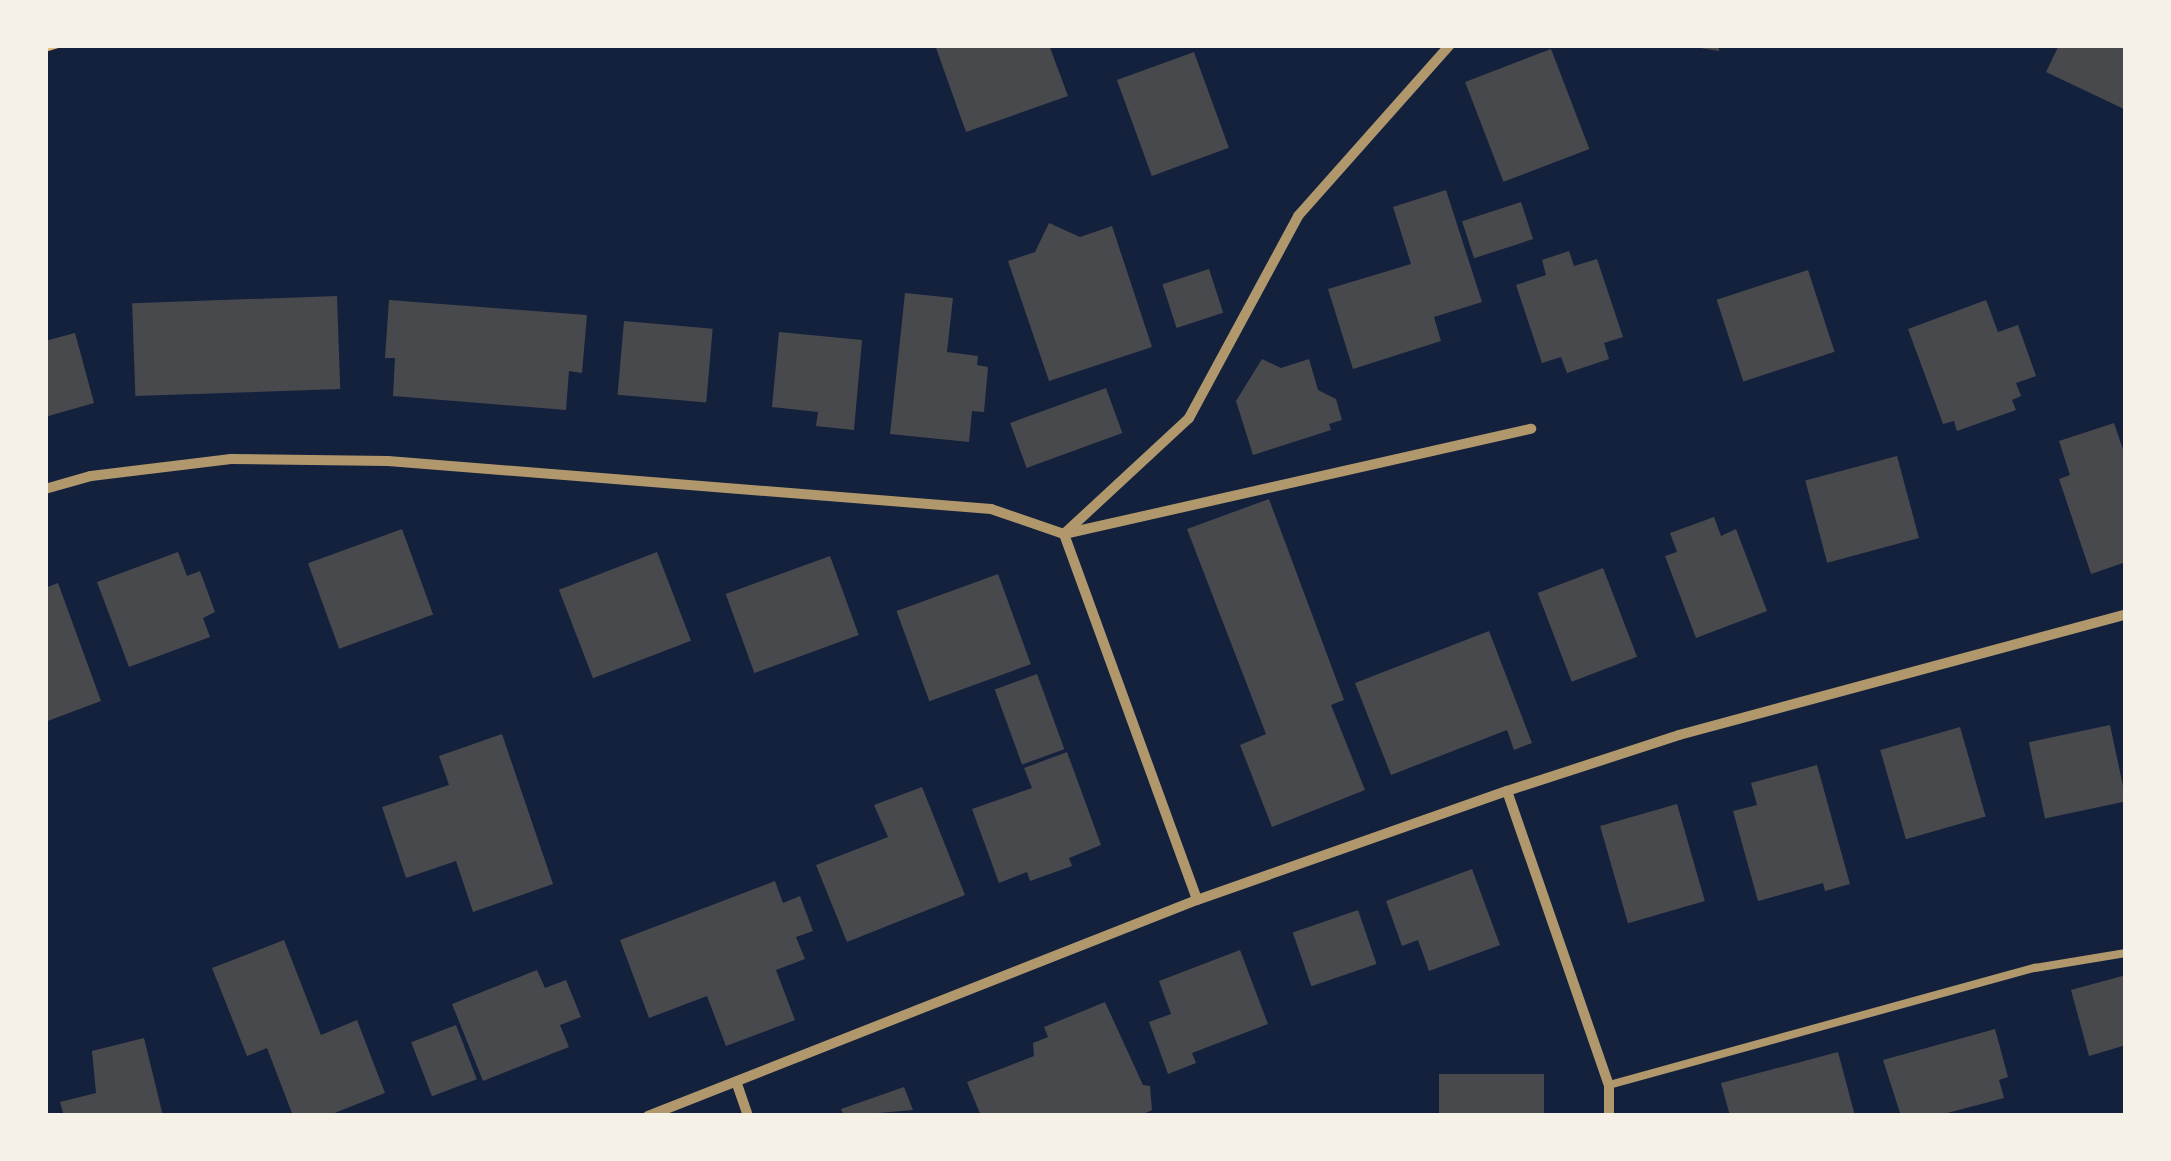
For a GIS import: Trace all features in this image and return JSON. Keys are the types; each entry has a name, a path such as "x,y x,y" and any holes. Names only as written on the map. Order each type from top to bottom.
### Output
{"street":[{"path":"1064,534 1189,418 1298,216 1450,45"},
{"path":"45,488 90,476 231,459 388,461 991,509 1064,534 1531,429"},
{"path":"1064,534 1198,900"},
{"path":"648,1116 1198,900 1508,791 1679,735 2126,614"},
{"path":"1508,791 1609,1085 1609,1116"},
{"path":"737,1084 748,1116"}],"lane":[{"path":"1609,1085 2035,968 2126,953"}],"path":[{"path":"45,50 58,45"}],"building":[{"path":"935,45 1049,45 1068,96 966,132"},
{"path":"1682,45 1719,45 1719,51"},
{"path":"2059,45 2126,45 2126,110 2046,72"},
{"path":"1551,49 1589,149 1503,182 1465,82"},
{"path":"1194,52 1229,148 1152,176 1117,80"},
{"path":"1446,190 1482,302 1434,317 1441,341 1353,369 1328,289 1411,264 1393,207"},
{"path":"1521,202 1533,239 1474,258 1462,221"},
{"path":"1049,223 1080,237 1112,226 1152,347 1049,381 1008,261 1035,252"},
{"path":"1569,251 1574,266 1597,259 1623,337 1604,343 1609,359 1567,373 1561,357 1542,363 1516,285 1546,275 1542,260"},
{"path":"1209,269 1223,313 1177,328 1162,284"},
{"path":"1808,270 1835,352 1743,381 1717,300"},
{"path":"905,293 953,298 947,352 978,356 977,365 988,367 984,412 972,411 969,442 890,434"},
{"path":"337,296 340,389 135,396 132,303"},
{"path":"389,300 587,315 582,373 569,371 566,410 393,396 395,358 385,358"},
{"path":"1986,300 1998,332 2018,325 2036,376 2016,383 2021,396 2012,400 2016,410 1957,431 1954,421 1943,424 1908,329"},
{"path":"624,321 713,329 706,402 618,395"},
{"path":"779,332 862,340 854,430 816,426 818,412 772,407"},
{"path":"75,333 94,403 45,417 45,341"},
{"path":"1262,359 1281,368 1309,359 1318,390 1336,399 1342,420 1329,424 1331,430 1253,455 1236,401"},
{"path":"1106,388 1122,433 1027,468 1010,423"},
{"path":"2114,423 2126,458 2126,562 2091,574 2059,479 2070,475 2059,441"},
{"path":"1897,456 1919,538 1827,563 1805,481"},
{"path":"1269,499 1344,700 1331,705 1365,790 1272,827 1240,745 1266,734 1187,529"},
{"path":"1714,517 1721,536 1736,529 1767,611 1696,638 1665,556 1677,552 1670,533"},
{"path":"402,529 433,615 339,649 308,563"},
{"path":"178,552 187,576 200,571 215,612 203,618 210,637 129,667 97,582"},
{"path":"657,552 691,641 593,678 559,590"},
{"path":"830,556 859,635 754,673 726,594"},
{"path":"1603,568 1637,657 1572,682 1538,593"},
{"path":"998,574 1031,664 929,701 897,611"},
{"path":"58,583 101,701 45,722 45,588"},
{"path":"1489,631 1532,743 1514,750 1507,730 1391,775 1355,683"},
{"path":"1037,674 1064,749 1022,765 995,689"},
{"path":"2110,725 2126,801 2045,819 2029,742"},
{"path":"1960,727 1986,816 1906,839 1880,750"},
{"path":"502,734 553,884 473,912 456,861 406,878 382,807 449,785 439,756"},
{"path":"1067,752 1101,845 1069,858 1072,866 1030,881 1027,872 999,883 972,809 1032,788 1024,768"},
{"path":"1817,765 1850,884 1825,891 1823,883 1758,901 1733,811 1757,805 1751,783"},
{"path":"922,787 965,895 847,942 816,865 888,837 874,805"},
{"path":"1677,804 1705,901 1628,923 1600,826"},
{"path":"1472,869 1500,945 1429,971 1418,940 1402,946 1386,901"},
{"path":"775,881 783,903 800,896 813,931 796,937 805,959 776,970 795,1020 726,1046 707,996 649,1018 620,940"},
{"path":"1358,910 1377,964 1311,986 1293,932"},
{"path":"284,940 321,1035 357,1020 385,1093 327,1116 293,1116 267,1048 247,1056 212,968"},
{"path":"1240,950 1268,1024 1192,1053 1196,1063 1168,1074 1149,1022 1171,1014 1159,981"},
{"path":"537,970 545,988 566,980 581,1017 560,1025 569,1047 483,1081 452,1004"},
{"path":"2126,975 2126,1045 2089,1056 2071,990"},
{"path":"1105,1002 1143,1085 1150,1086 1152,1110 1139,1116 981,1116 967,1082 1034,1056 1033,1043 1048,1037 1044,1027"},
{"path":"456,1025 477,1079 432,1096 411,1042"},
{"path":"1995,1029 2008,1077 1999,1080 2004,1098 1936,1116 1901,1116 1883,1060"},
{"path":"144,1038 163,1116 64,1116 60,1102 96,1093 92,1051"},
{"path":"1838,1052 1855,1116 1730,1116 1721,1083"},
{"path":"1439,1074 1544,1074 1544,1116 1439,1116"},
{"path":"904,1087 913,1110 844,1116 841,1109"}]}
